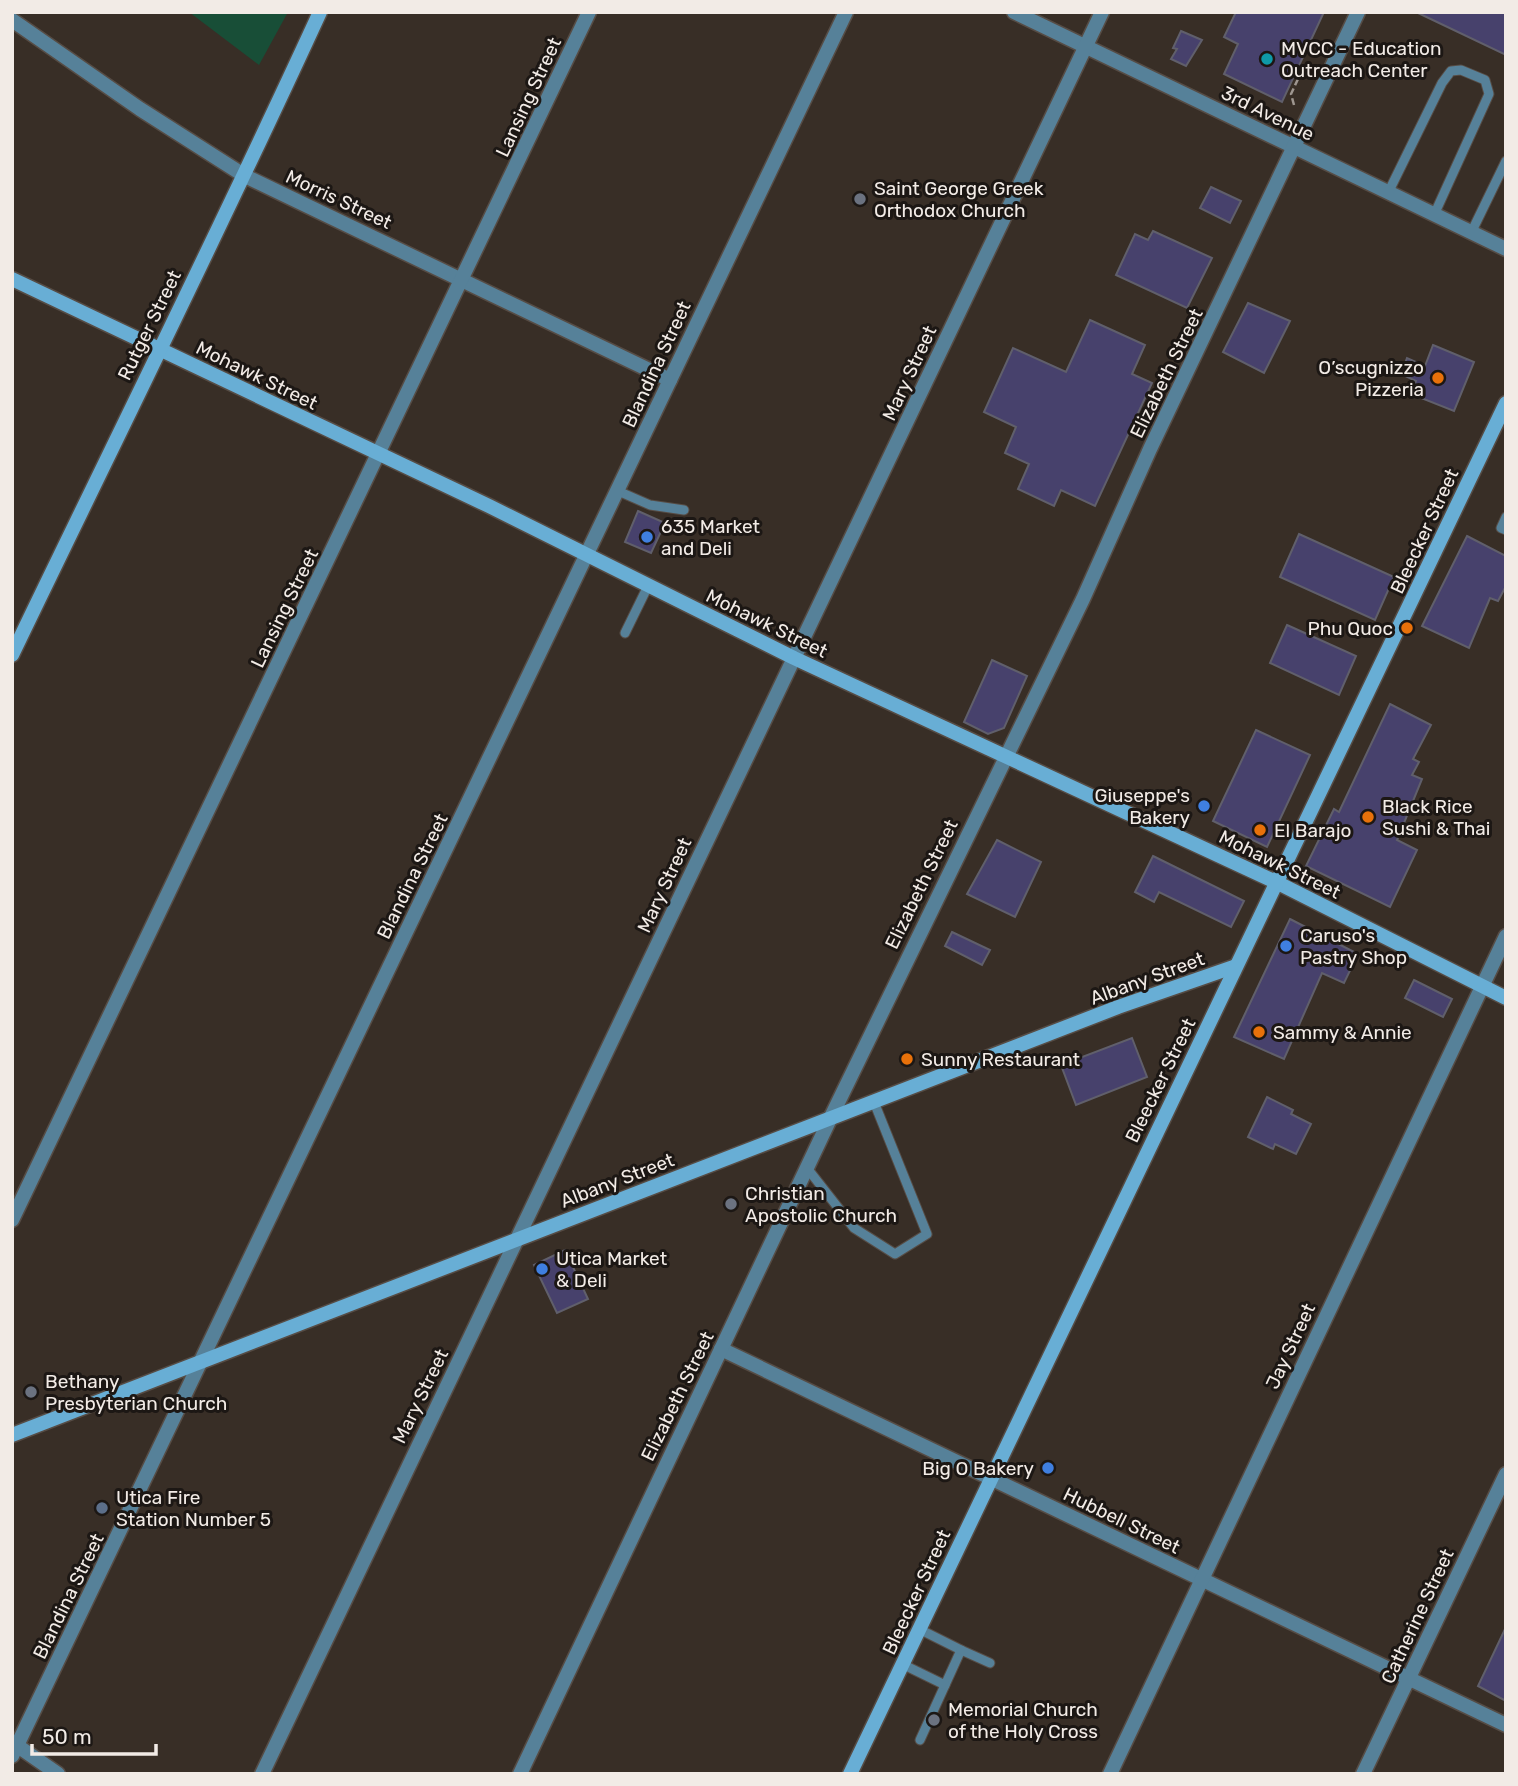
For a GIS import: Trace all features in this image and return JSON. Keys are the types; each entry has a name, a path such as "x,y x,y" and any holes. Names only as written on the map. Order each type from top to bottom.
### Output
{"street":[{"name":"Rutger Street","path":"12,655 245,176 320,12"},
{"name":"Lansing Street","path":"12,1220 589,12"},
{"name":"Blandina Street","path":"14,1748 202,1363 846,12"},
{"name":"3rd Avenue","path":"1014,12 1506,250"},
{"name":"Mary Street","path":"262,1774 1102,12"},
{"name":"Elizabeth Street","path":"520,1774 830,1119 1083,599 1150,449 1358,12"},
{"name":"Morris Street","path":"12,20 140,109 245,176 464,278 670,380"},
{"name":"Mohawk Street","path":"12,279 794,658 1278,883 1506,998"},
{"name":"Bleecker Street","path":"850,1774 1506,403"},
{"name":"Jay Street","path":"1110,1774 1506,936"},
{"name":"Albany Street","path":"12,1434 202,1363 1118,1007 1236,966"},
{"name":"Hubbell Street","path":"721,1349 1506,1725"},
{"name":"Catherine Street","path":"1363,1774 1506,1474"},
{"path":"14,1748 58,1774"}],"lane":[{"path":"1388,193 1442,83 1451,71 1461,70 1485,80 1489,94 1434,215"},
{"path":"1471,233 1506,161"},
{"path":"618,491 650,505 684,510"},
{"path":"1506,517 1500,528 1506,530"},
{"path":"625,633 648,586"},
{"path":"807,1168 854,1228 895,1254 927,1234 874,1102"},
{"path":"919,1629 990,1663"},
{"path":"920,1740 961,1650"},
{"path":"902,1664 945,1685"}],"path":[{"path":"1294,105 1291,94 1298,79 1308,75"}],"green space":[{"path":"189,12 288,12 259,65"}],"building":[{"name":"MVCC - Education Outreach Center","path":"1236,12 1324,12 1282,102 1224,74 1238,44 1224,37"},
{"path":"1416,12 1506,12 1506,55"},
{"path":"1181,31 1202,40 1186,66 1171,59 1177,49 1173,48"},
{"path":"1211,187 1241,201 1230,223 1200,208"},
{"path":"1153,231 1212,258 1187,308 1116,275 1135,234 1148,240"},
{"path":"1248,303 1290,321 1264,373 1223,352"},
{"path":"1090,320 1145,345 1132,374 1152,383 1095,506 1061,490 1054,506 1018,489 1029,464 1005,453 1016,427 984,412 1013,348 1066,372"},
{"name":"O’scugnizzo Pizzeria","path":"1433,345 1474,362 1454,411 1411,394 1416,381 1401,374 1407,358 1425,366"},
{"path":"638,511 665,523 651,553 625,542"},
{"path":"1299,534 1394,577 1375,620 1280,577"},
{"path":"1467,536 1506,556 1506,586 1498,601 1490,598 1469,648 1422,626"},
{"path":"1287,625 1356,656 1339,695 1270,663"},
{"path":"992,660 1027,676 1004,728 988,734 964,722"},
{"path":"1390,704 1431,725 1413,759 1419,762 1412,775 1422,779 1397,840 1417,850 1390,907 1306,866 1334,809 1339,812"},
{"path":"1256,730 1310,755 1267,847 1213,821"},
{"path":"997,840 1041,862 1015,917 967,894"},
{"path":"1153,856 1244,901 1231,927 1159,892 1154,902 1135,892"},
{"path":"1290,919 1358,954 1344,983 1322,973 1284,1059 1234,1037"},
{"path":"952,932 990,950 982,965 945,946"},
{"path":"1414,980 1452,999 1443,1017 1405,998"},
{"path":"1132,1038 1147,1077 1076,1105 1061,1065"},
{"path":"1267,1097 1293,1110 1291,1114 1311,1124 1296,1154 1275,1144 1273,1149 1248,1137"},
{"path":"565,1250 588,1299 557,1313 534,1265"},
{"path":"1506,1627 1506,1701 1478,1686"}],"place":[{"name":"MVCC - Education Outreach Center","path":"1267,59"},
{"name":"Saint George Greek Orthodox Church","path":"860,199"},
{"name":"O’scugnizzo Pizzeria","path":"1438,378"},
{"name":"635 Market and Deli","path":"647,537"},
{"name":"Phu Quoc","path":"1407,628"},
{"name":"Giuseppe's Bakery","path":"1204,806"},
{"name":"Black Rice Sushi & Thai","path":"1368,817"},
{"name":"El Barajo","path":"1260,830"},
{"name":"Caruso's Pastry Shop","path":"1286,946"},
{"name":"Sammy & Annie","path":"1259,1032"},
{"name":"Sunny Restaurant","path":"907,1059"},
{"name":"Christian Apostolic Church","path":"731,1204"},
{"name":"Utica Market & Deli","path":"542,1269"},
{"name":"Bethany Presbyterian Church","path":"31,1392"},
{"name":"Big O Bakery","path":"1048,1468"},
{"name":"Utica Fire Station Number 5","path":"102,1508"},
{"name":"Memorial Church of the Holy Cross","path":"934,1720"}]}
